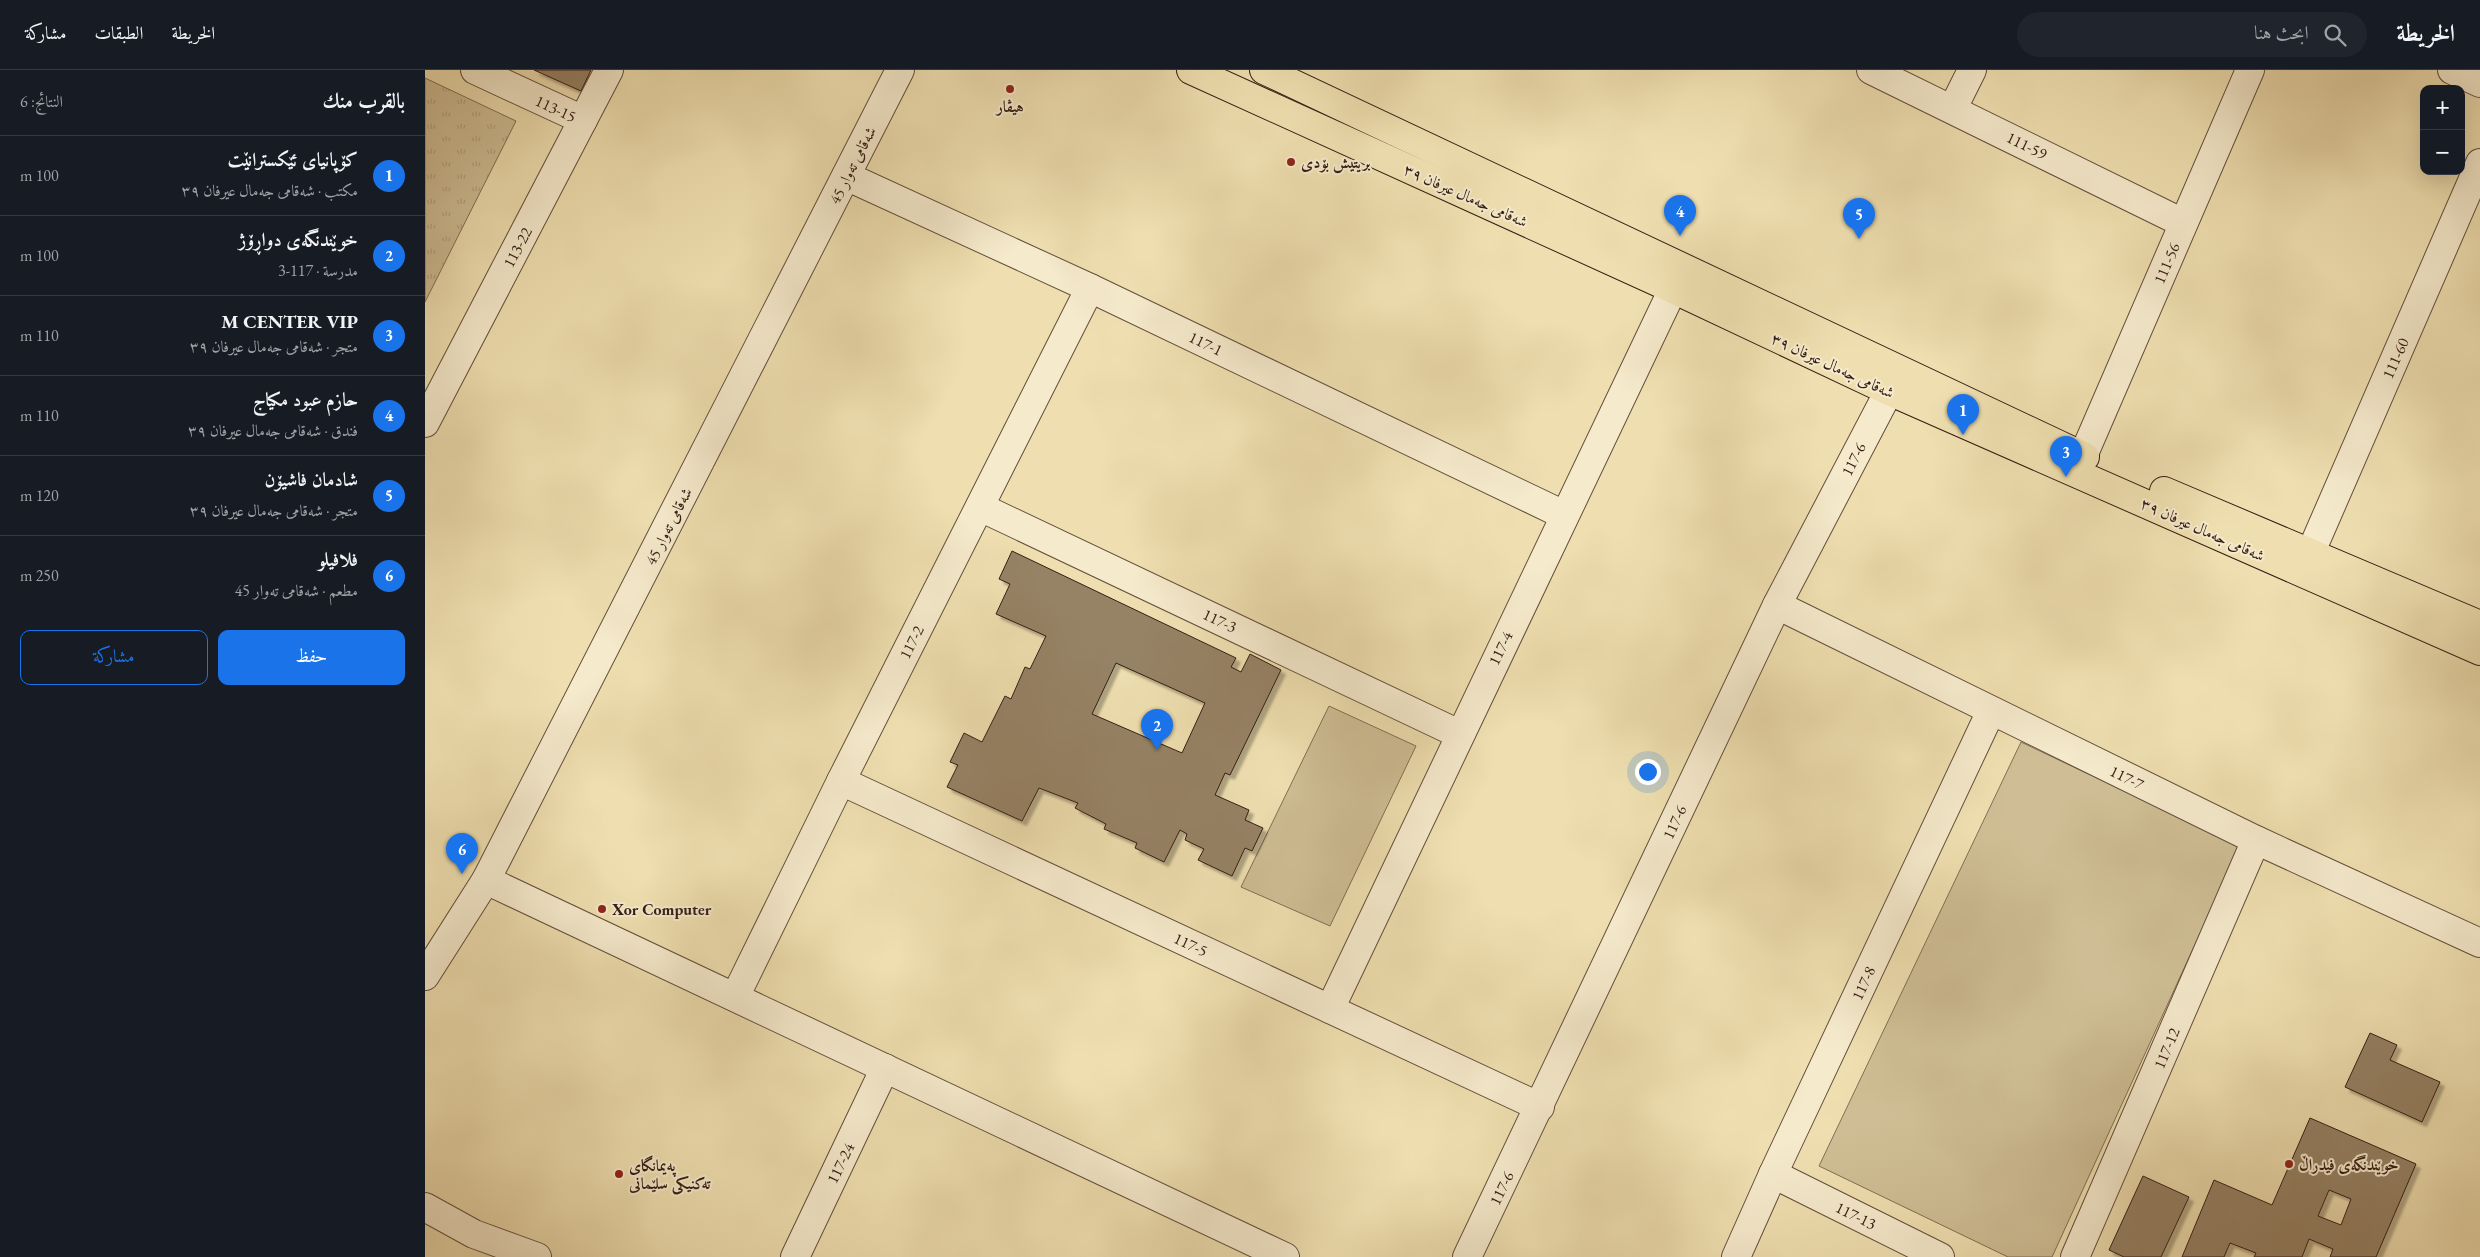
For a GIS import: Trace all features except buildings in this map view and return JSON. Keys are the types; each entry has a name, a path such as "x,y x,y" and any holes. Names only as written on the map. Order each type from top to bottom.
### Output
{"main road":[{"name":"شەقامی جەمال عیرفان ٣٩","path":"1191,70 1673,290 1889,391 2480,651"},
{"name":"شەقامی جەمال عیرفان ٣٩","path":"1267,71 2083,456 2309,554 2480,625"}],"street":[{"name":"113-15","path":"475,70 583,120"},
{"name":"113-22","path":"425,423 609,70"},
{"name":"شەقامی تەوار 45","path":"425,976 486,880 900,70"},
{"name":"111-59","path":"1871,70 1953,108 2183,223"},
{"path":"1953,108 1972,70"},
{"name":"111-56","path":"2083,456 2250,70"},
{"path":"2452,70 2480,83"},
{"name":"111-60","path":"2309,554 2480,163"},
{"name":"117-1","path":"846,176 1090,288 1564,515"},
{"name":"117-2","path":"735,997 841,781 1090,288"},
{"name":"117-4","path":"1330,1009 1459,734 1673,290"},
{"name":"117-6","path":"1467,1257 1777,606 1889,391"},
{"name":"117-3","path":"980,506 1459,734"},
{"name":"117-7","path":"1777,606 2256,840 2480,943"},
{"name":"117-8","path":"1736,1257 1773,1174 1991,711"},
{"name":"117-5","path":"841,781 1540,1107"},
{"name":"117-12","path":"2075,1257 2256,840"},
{"path":"486,880 1285,1257"},
{"name":"117-24","path":"795,1257 885,1068"},
{"name":"117-13","path":"1773,1174 1940,1257"},
{"path":"425,1207 473,1234 537,1257"}],"green space":[{"path":"425,78 516,121 425,302"},
{"path":"1329,706 1416,746 1330,926 1241,887"},
{"path":"2021,742 2240,846 2052,1257 2008,1257 1819,1166"}],"place":[{"name":"هيڤار","path":"1010,89"},
{"name":"بریتیش بۆدی","path":"1291,162"},
{"name":"حازم عبود مكياج","path":"1680,236"},
{"name":"شادمان فاشیۆن","path":"1859,239"},
{"name":"کۆپانیای ئێکسترانێت","path":"1963,435"},
{"name":"M CENTER VIP","path":"2066,477"},
{"name":"خوێندنگەی دواڕۆژ","path":"1157,750"},
{"name":"فلافيلو","path":"462,874"},
{"name":"Xor Computer","path":"602,909"},
{"name":"خوێندنگەی فیدراڵ","path":"2289,1164"},
{"name":"پەیمانگای تەکنیکی سلێمانی","path":"619,1174"}]}
